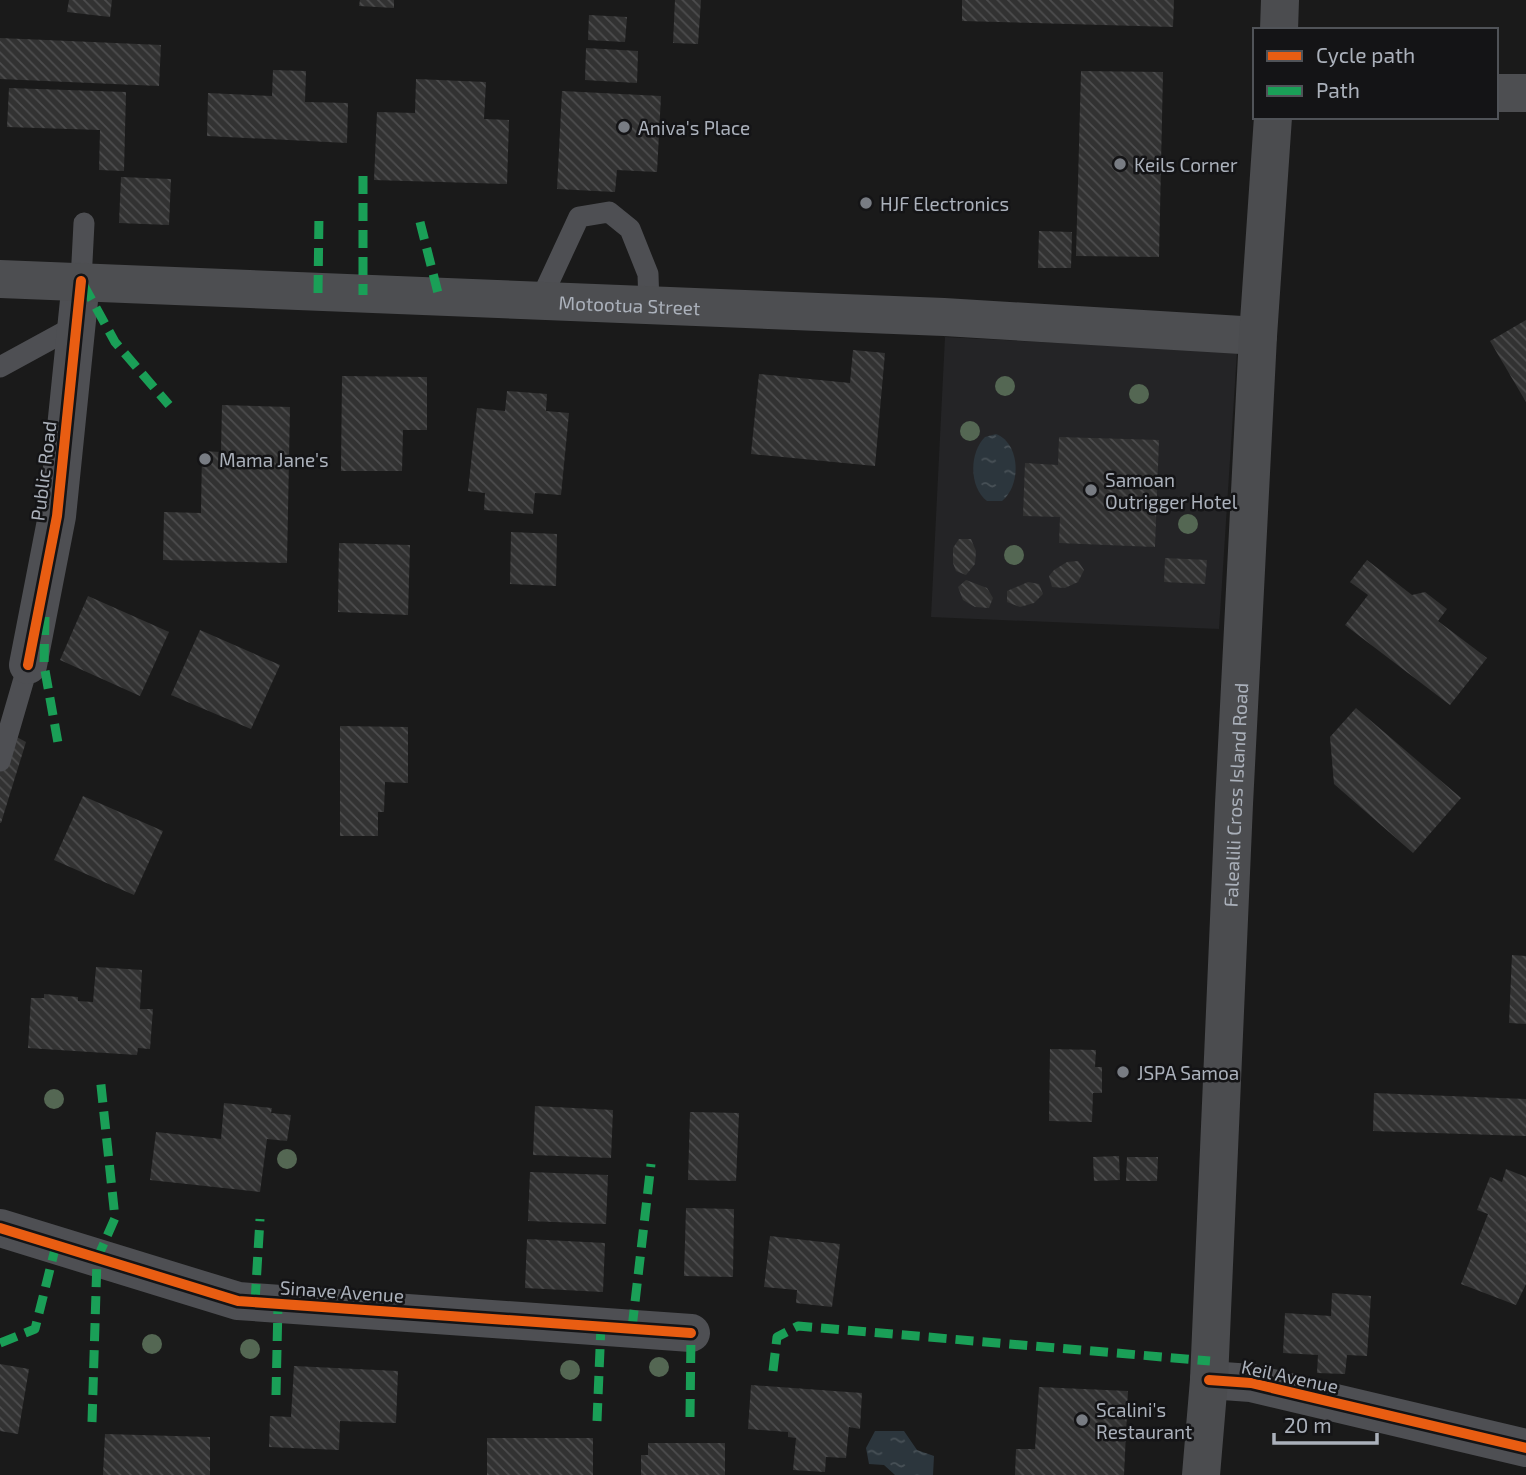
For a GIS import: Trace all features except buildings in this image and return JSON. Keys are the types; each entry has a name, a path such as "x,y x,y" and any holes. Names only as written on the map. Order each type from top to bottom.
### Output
{"main road":[{"path":"1279,28 1280,0"},
{"path":"1498,93 1526,93"},
{"name":"Falealili Cross Island Road","path":"1201,1475 1209,1380 1258,336 1273,119"},
{"name":"Motootua Street","path":"0,279 944,317 1258,336"}],"street":[{"name":"Public Road","path":"28,665 57,516 81,281"},
{"name":"Sinave Avenue","path":"0,1228 238,1301 691,1333"},
{"name":"Keil Avenue","path":"1209,1380 1251,1384 1526,1448"}],"lane":[{"path":"540,301 579,217 609,212 631,229 648,275 649,306"},
{"path":"81,281 85,223"},
{"path":"0,367 77,325"},
{"path":"0,761 28,665"}],"shaded area":[{"path":"945,337 1237,352 1219,629 931,617"}],"water":[{"path":"996,434 1010,446 1016,465 1015,475 1013,485 1002,501 987,501 981,495 974,479 974,461 985,437"},
{"path":"875,1431 904,1431 917,1450 934,1456 933,1475 895,1475 884,1465 869,1464 866,1448"}],"marked path":[{"path":"363,176 363,295"},
{"path":"318,293 319,213"},
{"path":"420,222 439,297"},
{"path":"83,284 115,342 169,405"},
{"path":"45,617 44,665 58,743"},
{"path":"92,1422 97,1259 115,1218 100,1076"},
{"path":"632,1328 651,1164"},
{"path":"255,1302 260,1219"},
{"path":"0,1343 35,1329 56,1245"},
{"path":"276,1395 278,1304"},
{"path":"597,1421 601,1325"},
{"path":"773,1371 777,1337 798,1326 1210,1361"},
{"path":"690,1417 691,1333"}],"cycle path":[{"path":"28,665 57,516 81,281"},
{"path":"0,1228 238,1301 691,1333"},
{"path":"1209,1380 1251,1383 1526,1448"}],"place":[{"name":"Aniva's Place","path":"624,127"},
{"name":"Keils Corner","path":"1120,164"},
{"name":"HJF Electronics","path":"866,203"},
{"name":"Mama Jane's","path":"205,459"},
{"name":"Samoan Outrigger Hotel","path":"1091,490"},
{"name":"JSPA Samoa","path":"1123,1072"},
{"name":"Scalini's Restaurant","path":"1082,1420"}]}
